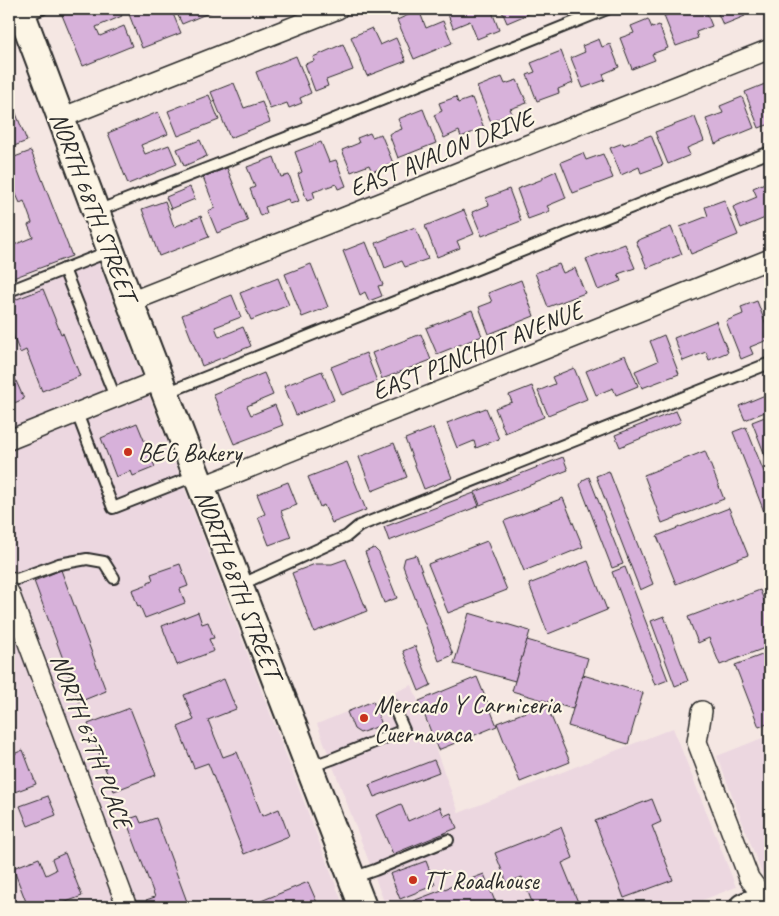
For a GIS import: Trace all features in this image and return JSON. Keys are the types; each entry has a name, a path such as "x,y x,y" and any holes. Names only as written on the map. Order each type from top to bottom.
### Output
{"main road":[{"name":"NORTH 68TH STREET","path":"28,11 61,118 363,907"}],"street":[{"path":"61,118 338,9"},
{"name":"EAST AVALON DRIVE","path":"130,302 770,49"},
{"name":"EAST PINCHOT AVENUE","path":"199,481 770,259"},
{"path":"9,440 115,398 163,386"},
{"name":"NORTH 67TH PLACE","path":"9,592 128,907"},
{"path":"702,711 697,742 749,878 762,902"}],"lane":[{"path":"96,211 326,122 607,9"},
{"path":"163,386 770,152"},
{"path":"9,291 111,250"},
{"path":"64,269 115,398"},
{"path":"239,586 347,536 359,526 770,363"},
{"path":"77,413 113,508 199,481"},
{"path":"9,577 17,579 59,564 88,558 104,562 114,578"},
{"path":"309,767 404,730 393,705"},
{"path":"352,878 448,840"}],"shaded area":[{"path":"94,251 344,907 14,907 9,892 9,285"},
{"path":"412,685 459,813 673,728 736,887 685,907 386,907 317,724"},
{"path":"770,735 770,873 763,876 717,756"}],"building":[{"path":"77,9 119,9 122,16 96,27 100,36 124,26 132,46 83,66 62,15"},
{"path":"127,9 171,9 181,33 142,48"},
{"path":"175,9 218,9 182,24"},
{"path":"446,9 491,9 499,30 477,39 470,21 453,28"},
{"path":"501,9 540,9 507,23"},
{"path":"683,9 705,9 712,26 696,32 698,38 676,46 664,16"},
{"path":"716,9 754,9 743,13 745,16 723,25"},
{"path":"419,10 426,28 443,21 452,43 414,59 397,20"},
{"path":"648,19 652,28 659,25 668,48 652,54 655,60 632,69 620,38 634,33 631,26"},
{"path":"372,28 380,45 396,38 406,61 367,76 351,37"},
{"path":"599,39 602,47 610,44 619,67 603,74 605,80 583,88 571,58 585,52 582,46"},
{"path":"343,44 353,70 326,80 328,86 315,91 305,64 314,61 313,57"},
{"path":"561,51 573,83 558,89 559,93 537,101 527,75 535,72 531,63"},
{"path":"296,56 311,93 300,98 302,103 289,108 287,103 270,109 256,72"},
{"path":"502,77 505,84 517,80 527,103 510,109 512,113 491,122 477,87"},
{"path":"770,82 770,124 759,128 745,92"},
{"path":"234,83 244,108 262,102 270,122 230,138 211,92"},
{"path":"209,95 219,120 178,136 168,111"},
{"path":"9,96 27,141 9,148"},
{"path":"456,97 458,103 472,98 484,128 461,137 459,131 444,138 434,115 442,111 439,103"},
{"path":"742,97 754,128 715,144 706,119 723,113 720,106"},
{"path":"423,109 436,143 398,158 389,134 402,129 398,119"},
{"path":"158,112 168,134 141,145 145,154 169,145 177,164 128,184 108,133"},
{"path":"695,117 704,141 687,148 690,155 668,164 655,132"},
{"path":"370,133 372,137 381,134 393,163 372,172 369,165 351,172 342,150 359,143 357,138"},
{"path":"651,135 663,165 641,173 639,167 621,175 610,148"},
{"path":"200,140 207,156 184,166 177,149"},
{"path":"321,142 329,162 336,160 346,186 338,189 336,184 313,192 315,198 307,201 298,174 302,172 295,152"},
{"path":"31,151 72,256 13,278 9,266 9,247 33,237 28,225 32,223 24,201 20,203 14,190 9,192 9,159"},
{"path":"583,153 586,160 603,154 613,178 573,193 561,162"},
{"path":"274,157 281,177 289,175 299,201 290,204 288,199 265,207 267,213 260,216 250,189 255,187 247,167"},
{"path":"227,168 248,221 217,233 208,211 215,208 203,177"},
{"path":"556,171 566,198 547,206 550,211 528,219 517,189 543,179 543,177"},
{"path":"767,182 770,189 770,216 741,228 733,207 757,197 753,188"},
{"path":"190,187 195,199 171,209 166,197"},
{"path":"509,189 521,221 482,236 472,212 489,205 486,198"},
{"path":"724,200 738,235 691,254 680,227 708,216 705,207"},
{"path":"165,201 174,227 201,216 209,237 159,256 142,209"},
{"path":"464,210 474,234 457,241 460,248 437,257 425,226"},
{"path":"415,227 428,259 405,267 402,261 385,268 376,243"},
{"path":"671,227 682,254 647,268 636,241"},
{"path":"366,242 383,285 378,286 382,296 369,301 365,292 360,295 343,251"},
{"path":"625,244 635,268 618,274 621,281 598,290 586,259"},
{"path":"311,264 328,307 302,317 285,274"},
{"path":"559,264 563,273 575,268 585,293 548,307 535,273"},
{"path":"278,278 289,305 251,320 240,293"},
{"path":"521,280 534,316 489,334 479,307 492,302 488,293"},
{"path":"43,289 80,376 42,391 26,350 20,353 9,325 9,302"},
{"path":"232,295 241,317 215,327 219,337 243,327 251,346 202,366 182,315"},
{"path":"757,301 770,339 750,347 753,354 741,359 726,321 743,314 741,307"},
{"path":"472,310 482,336 437,354 426,328"},
{"path":"716,321 728,352 709,360 706,352 683,361 674,338"},
{"path":"421,334 431,360 382,379 372,353"},
{"path":"664,335 679,374 642,388 635,371 658,361 650,341"},
{"path":"366,353 377,381 342,395 331,367"},
{"path":"625,355 638,386 616,395 613,388 596,395 586,371"},
{"path":"9,365 24,399 9,405"},
{"path":"574,368 587,399 548,415 538,391 555,384 552,377"},
{"path":"322,371 334,400 296,415 284,386"},
{"path":"264,373 273,395 247,406 251,415 275,405 283,425 234,444 213,394"},
{"path":"532,386 544,417 505,433 495,408 512,402 509,395"},
{"path":"770,393 770,410 745,420 739,406"},
{"path":"486,408 499,439 476,448 474,441 457,448 447,423"},
{"path":"676,411 681,422 620,447 615,435"},
{"path":"770,415 770,468 752,422"},
{"name":"BEG Bakery","path":"137,423 155,467 133,476 131,471 116,477 101,438"},
{"path":"746,427 770,487 770,527 733,432"},
{"path":"433,428 452,478 424,489 405,439"},
{"path":"394,443 407,477 372,491 359,457"},
{"path":"705,451 724,499 662,523 644,475"},
{"path":"563,457 568,470 480,505 475,492"},
{"path":"347,462 366,510 332,523 324,505 320,507 308,477"},
{"path":"609,471 653,584 640,590 596,476"},
{"path":"589,477 623,564 612,568 580,485 583,480"},
{"path":"288,482 297,505 281,511 291,537 269,545 258,517 265,514 257,494"},
{"path":"474,493 479,506 389,541 384,527"},
{"path":"563,498 583,547 524,571 504,521"},
{"path":"729,508 748,555 676,584 657,536"},
{"path":"487,541 507,590 448,613 428,564"},
{"path":"374,548 379,553 397,598 384,603 365,552"},
{"path":"416,555 453,655 439,661 403,566 405,558"},
{"path":"346,559 367,611 314,632 292,573 315,564 332,564"},
{"path":"588,561 607,610 548,634 529,584"},
{"path":"180,564 188,586 180,589 185,603 145,618 140,606 138,607 132,590 153,580 151,574"},
{"path":"625,567 668,680 655,685 612,572"},
{"path":"61,570 106,691 79,702 34,581"},
{"path":"760,590 770,616 770,646 720,665 709,638 698,643 688,617"},
{"path":"198,612 202,624 208,622 214,638 209,639 214,651 177,665 162,626"},
{"path":"469,613 530,631 515,681 454,664"},
{"path":"664,616 688,681 675,686 651,621"},
{"path":"527,640 588,658 573,709 512,691"},
{"path":"415,646 431,685 419,691 403,651"},
{"path":"770,652 770,723 759,727 735,665"},
{"path":"583,675 643,693 628,744 568,726"},
{"path":"477,677 497,726 438,750 419,701"},
{"path":"224,679 236,709 208,720 223,757 237,752 262,816 279,809 289,836 244,854 208,763 194,768 178,727 194,720 184,695"},
{"name":"Mercado Y Carniceria Cuernavaca","path":"373,701 382,725 360,733 354,729 347,712"},
{"path":"546,704 570,762 520,782 497,723"},
{"path":"130,708 156,775 114,791 88,724"},
{"path":"9,717 14,728 9,730"},
{"path":"23,750 36,784 9,794 9,756"},
{"path":"434,760 439,772 374,797 369,785"},
{"path":"48,796 56,815 28,826 20,806"},
{"path":"652,799 661,822 652,826 673,880 624,898 595,821"},
{"path":"401,804 408,821 440,807 444,816 451,813 457,828 393,854 376,815"},
{"path":"138,816 141,823 156,818 189,907 149,907 146,900 155,897 126,820"},
{"path":"561,827 573,858 562,863 580,907 534,907 522,877 507,883 495,853"},
{"path":"65,853 82,896 53,907 28,907 13,868 39,858 46,875 56,870 52,859"},
{"name":"TT Roadhouse","path":"426,861 435,885 400,899 390,874"},
{"path":"484,874 496,904 486,907 415,907 413,901"},
{"path":"308,882 319,907 264,907 261,901"}],"place":[{"name":"BEG Bakery","path":"128,452"},
{"name":"Mercado Y Carniceria Cuernavaca","path":"364,718"},
{"name":"TT Roadhouse","path":"413,880"}]}
